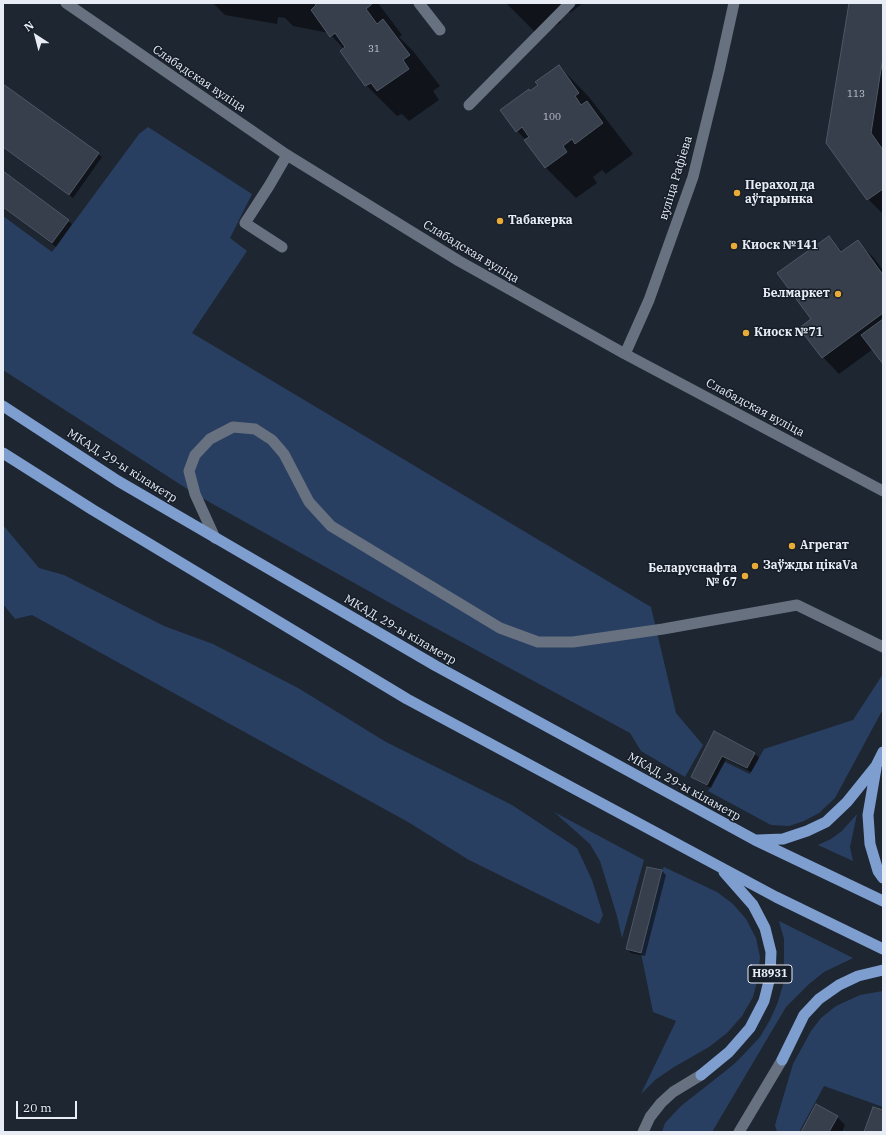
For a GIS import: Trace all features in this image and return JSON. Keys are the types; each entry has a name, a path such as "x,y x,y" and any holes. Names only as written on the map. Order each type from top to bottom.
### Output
{"highway":[{"name":"МКАД, 29-ы кіламетр","path":"3,406 118,481 436,666 755,840 883,901"},
{"path":"3,453 92,510 407,699 776,897 883,950"},
{"path":"755,840 783,839 807,831 826,822 847,802 876,766 883,752"},
{"path":"876,766 868,822 870,844 878,871 883,878"},
{"name":"Н8931","path":"701,1074 729,1052 750,1028 764,1001 770,976 771,952 766,928 753,905 718,866"},
{"path":"782,1060 804,1015 819,999 839,985 858,976 883,970"}],"main road":[{"name":"Слабадская вуліца","path":"66,3 287,155 459,262 625,354 883,491"},
{"path":"419,3 440,30"},
{"path":"469,105 570,3"},
{"name":"вуліца Рафіева","path":"625,354 649,300 693,177 734,3"},
{"path":"282,246 245,223 281,167 287,155"},
{"path":"215,538 195,494 189,471 195,455 210,439 233,427 255,429 272,440 284,454 309,502 331,526 500,628 532,640 538,642 573,642 663,629 797,605 883,647"},
{"path":"742,1131 782,1060"},
{"name":"Н8931","path":"643,1132 650,1117 661,1103 673,1092 701,1074"}],"shaded area":[{"path":"148,127 252,194 230,238 247,251 192,333 651,607 676,713 703,745 685,777 641,751 630,733 417,618 195,494 3,370 3,216 52,252 139,134"},
{"path":"3,525 39,568 64,575 164,626 213,644 298,688 386,742 512,805 577,848 592,880 603,915 599,924 469,860 408,822 32,615 15,619 3,604"},
{"path":"883,674 883,709 835,798 819,813 804,821 789,826 771,825 708,791 725,762 750,774 764,749 853,720"},
{"path":"554,812 644,860 622,938 617,916 600,861 590,844"},
{"path":"857,814 850,847 853,861 818,845 831,839 842,831"},
{"path":"664,867 717,892 733,904 746,919 756,938 760,957 758,978 753,997 742,1016 727,1033 709,1047 655,1080 641,1094 676,1021 653,1012 641,953"},
{"path":"779,921 853,958 824,972 809,984 786,1007 712,1132 662,1132 665,1123 681,1106 733,1065 746,1052 760,1037 770,1020 778,1002 784,981 784,939"},
{"path":"883,991 883,1107 824,1086 799,1132 777,1132 775,1125 793,1064 811,1031 821,1018 836,1006 860,995"}],"building":[{"path":"315,3 371,3 372,4 366,9 377,24 383,19 410,55 403,60 409,69 377,91 371,83 365,86 340,51 345,47 335,33 330,37 311,10 316,5"},
{"path":"849,3 883,3 883,57 871,133 883,150 883,189 867,200 826,143"},
{"path":"559,65 579,93 575,96 581,105 587,101 603,123 575,144 572,139 563,146 567,152 545,168 524,140 529,137 522,127 516,132 500,110 529,89 530,91 538,85 535,82"},
{"path":"3,84 99,153 69,195 3,147"},
{"path":"3,171 69,220 52,243 3,207"},
{"name":"Белмаркет","path":"829,236 841,252 858,240 883,275 883,313 822,358 799,328 811,319 777,273"},
{"path":"883,319 883,364 861,335"},
{"path":"714,731 755,753 747,768 722,756 707,785 691,777"},
{"path":"647,867 662,870 641,953 626,949"},
{"path":"816,1104 838,1116 829,1132 801,1132"},
{"path":"873,1107 883,1110 883,1132 864,1132"}],"place":[{"name":"Пераход да аўтарынка","path":"737,193"},
{"name":"Табакерка","path":"500,221"},
{"name":"Киоск №141","path":"734,246"},
{"name":"Белмаркет","path":"838,294"},
{"name":"Киоск №71","path":"746,333"},
{"name":"Агрегат","path":"792,546"},
{"name":"Заўжды цікаVа","path":"755,566"},
{"name":"Беларуснафта № 67","path":"745,576"}]}
